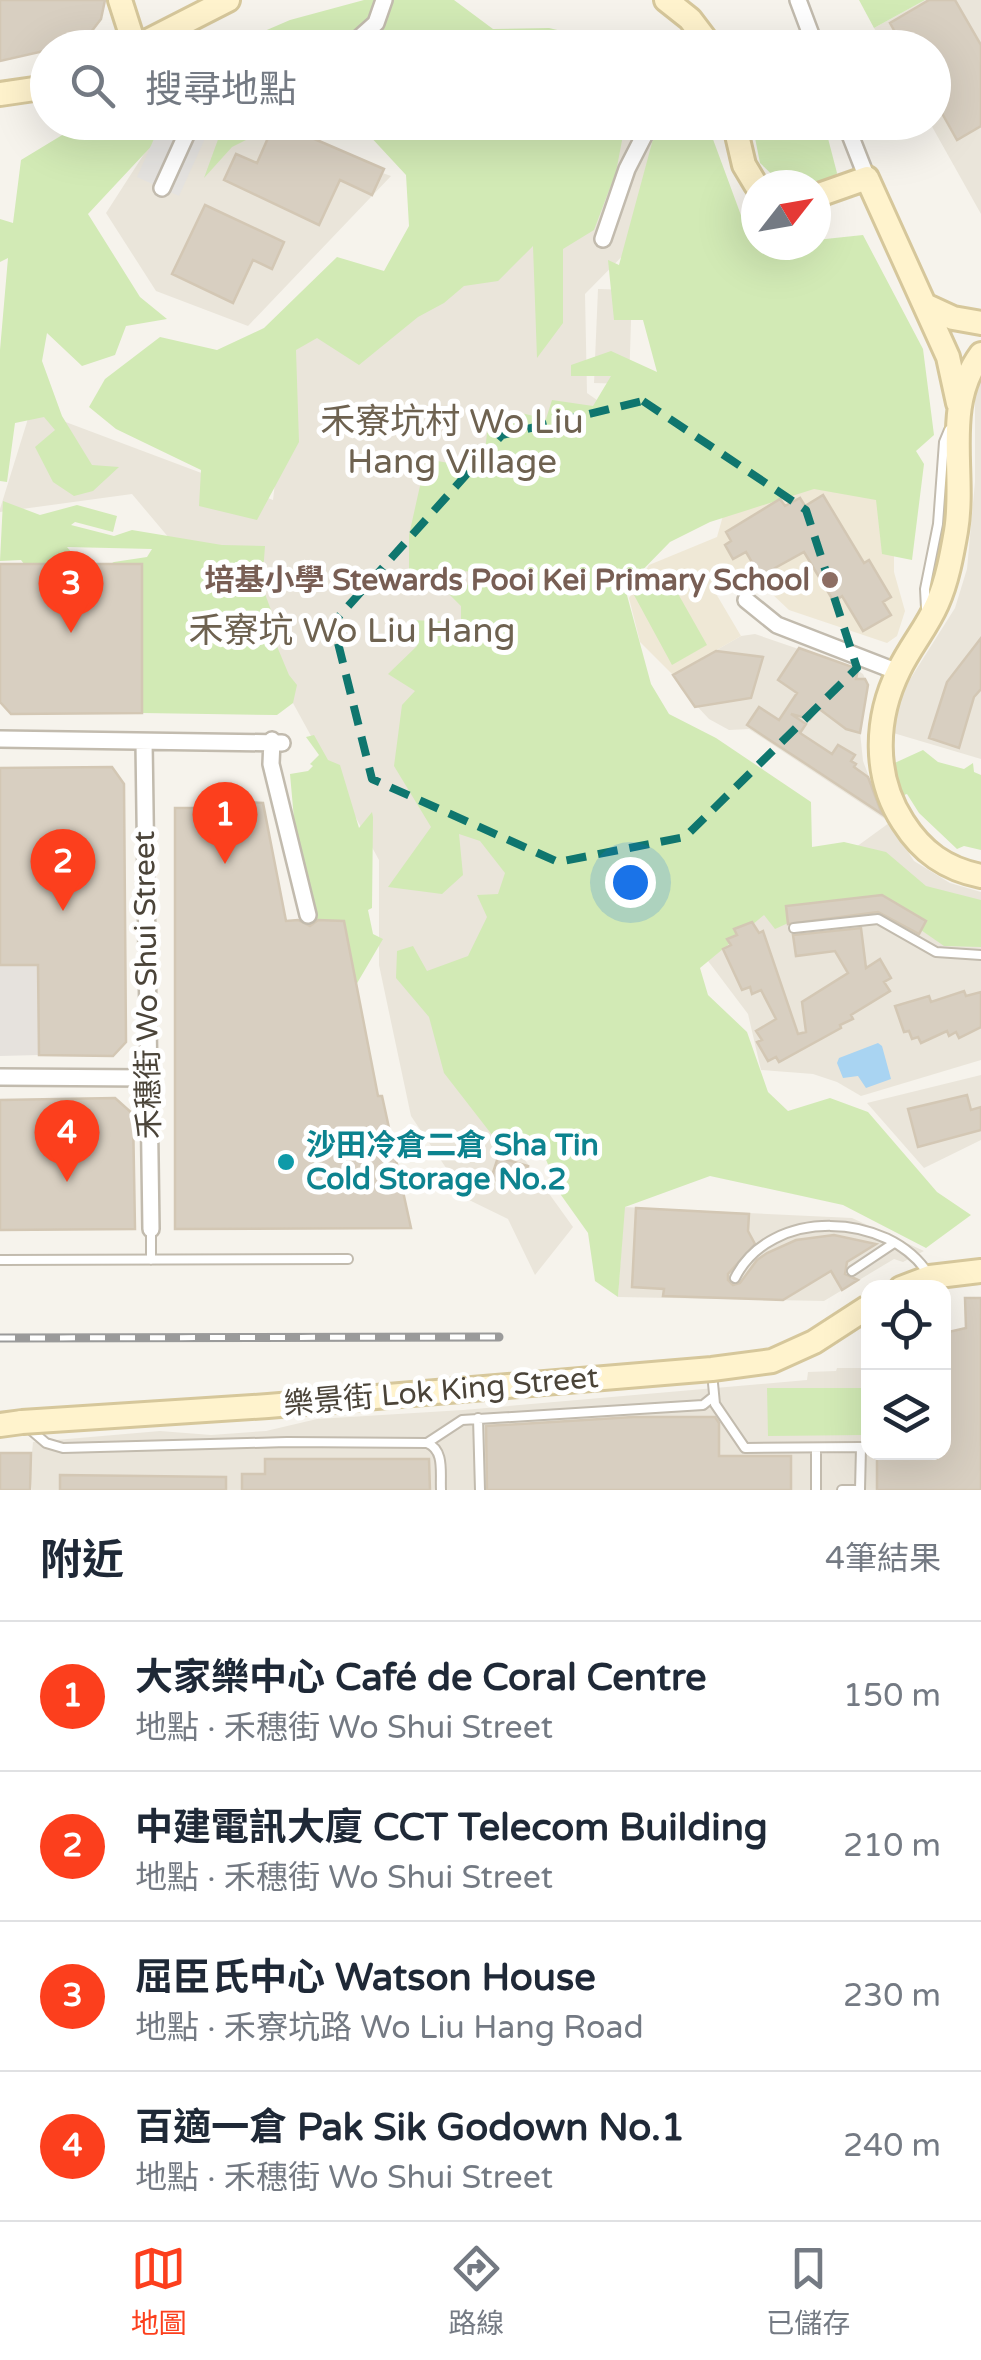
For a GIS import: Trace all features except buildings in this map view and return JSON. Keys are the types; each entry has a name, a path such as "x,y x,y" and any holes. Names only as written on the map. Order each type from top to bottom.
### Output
{"street":[{"path":"120,0 130,30"},
{"path":"169,30 228,0"},
{"path":"367,30 376,22 384,0"},
{"path":"666,0 698,30"},
{"path":"798,0 809,30"},
{"path":"0,94 30,90"},
{"path":"162,188 184,140"},
{"path":"603,238 641,140"},
{"path":"738,140 747,170"},
{"path":"853,140 948,357 959,406 957,526 938,602 898,672 884,712 882,773 897,813 915,842 935,859 981,876"},
{"path":"831,191 867,178"},
{"path":"927,306 953,318 981,323"},
{"path":"959,406 969,370 981,354"},
{"path":"746,600 777,625 898,672"},
{"path":"0,739 277,742 272,764 308,915"},
{"name":"禾穗街 Wo Shui Street","path":"144,742 150,1229"},
{"path":"0,1077 148,1078"},
{"path":"930,1280 981,1271"},
{"name":"樂景街 Lok King Street","path":"11,1423 268,1406 772,1361 814,1342 861,1312"}],"lane":[{"path":"794,928 878,918 936,952 981,955"},
{"path":"735,1278 758,1248 782,1236 810,1228 854,1228 894,1243 918,1260 914,1280"},
{"path":"150,1229 151,1260"},
{"path":"852,1271 894,1243"},
{"path":"0,1260 348,1259"},
{"path":"712,1368 713,1397 745,1448 861,1447 860,1490 842,1490"},
{"path":"703,1405 713,1397"},
{"path":"427,1443 462,1420 478,1418 703,1405 719,1411"},
{"path":"478,1418 480,1490"},
{"path":"11,1423 63,1448 427,1443 436,1447 439,1454 441,1490"},
{"path":"816,1448 816,1490"}],"highlighted area":[{"path":"643,401 806,510 857,668 685,837 558,862 372,779 333,623 502,435"}],"shaded area":[{"path":"925,0 981,0 981,214 940,140 951,140 951,30 874,28"},
{"path":"153,140 289,140 391,176 248,326 156,291 106,213"},
{"path":"153,140 204,140 179,196 137,177"},
{"path":"566,140 665,140 648,230 585,294 587,393 718,485 622,503 624,615 446,1050 573,1227 535,1275 508,1219 467,1199 411,1116 379,965 379,860 265,652 132,494 0,512 31,409 273,500 291,348"},
{"path":"598,289 632,290 629,384 594,383"},
{"path":"981,375 981,759 890,732 902,692 955,608 967,569 975,482 975,392"},
{"name":"培基小學 Stewards Pooi Kei Primary School","path":"795,484 894,488 894,572 905,611 897,636 887,643 789,610 770,592 755,568 715,592 741,636 673,675 640,642 629,598 649,565 717,537 726,505"},
{"path":"755,634 863,674 868,685 860,732 863,761 885,819 749,729 729,730 709,719 681,689 673,675 741,636"},
{"path":"889,823 914,861 950,883 981,892 981,1060 861,1096 813,1074 761,1070 748,1014 705,957"},
{"path":"0,965 38,965 39,1055 0,1056"},
{"path":"981,1075 981,1140 924,1168 867,1103"},
{"path":"624,1207 852,1218 924,1251 903,1262 894,1259 824,1301 618,1297"},
{"path":"965,1298 981,1298 981,1490 32,1490 31,1478 30,1490 0,1490 0,1453 32,1453 33,1442 160,1431 211,1435 266,1431 317,1419 807,1380 808,1372 837,1368 861,1368 861,1460 951,1460 951,1332 966,1329"}],"green space":[{"path":"364,0 454,0 493,29 557,30 267,30"},
{"path":"859,0 925,0 874,28"},
{"path":"54,140 157,140 88,214 140,297 167,319 126,326 115,355 82,366 47,333 42,361 62,416 92,465 119,467 93,491 74,496 53,482 35,447 55,430 44,417 15,423 7,482 0,481 0,350 8,258 0,262 0,219 13,223 21,160"},
{"path":"218,140 246,140 232,147 204,178"},
{"path":"374,140 622,140 616,172 594,230 563,249 563,323 537,358 533,246 498,281 464,286 359,365 317,338 296,350 299,442 257,520 199,506 201,470 116,429 89,407 105,379 160,337 217,350 264,328 337,257 384,271 409,226 406,175"},
{"path":"653,140 713,140 741,215 741,260 831,260 831,238 863,235 923,349 934,435 916,451 924,464 912,560 882,554 876,500 814,489 710,522 670,542 625,588 651,684 669,714 716,738 811,802 812,847 844,842 886,852 926,886 981,900 981,947 944,946 895,912 817,910 775,929 764,915 700,968 708,995 747,1032 768,1092 788,1111 830,1098 868,1112 937,1192 971,1215 926,1248 843,1205 710,1176 625,1207 618,1297 595,1281 588,1233 561,1195 544,1155 524,1139 496,1140 444,1073 429,1017 396,978 397,951 413,946 427,971 468,956 487,917 477,895 498,894 505,873 480,841 459,834 463,875 442,894 388,887 431,827 394,766 402,705 415,691 388,674 417,646 408,620 461,622 461,606 448,593 448,580 477,587 474,572 442,569 409,580 409,535 426,459 483,469 487,433 517,412 546,419 552,400 593,406 611,376 571,376 571,365 611,351 657,372 643,320 614,320 608,260 619,265"},
{"path":"755,140 828,140 837,173 831,190 831,170 767,170 760,163"},
{"path":"3,501 40,515 77,505 117,516 113,532 75,522 71,525 114,536 132,530 222,545 265,546 262,586 274,618 271,632 297,685 293,703 277,715 142,713 142,585 100,569 114,562 147,557 152,549 67,547 72,553 86,556 82,562 64,561 65,578 36,580 21,560 0,561"},
{"path":"668,576 707,645 672,665 634,595"},
{"path":"314,735 328,760 340,765 359,828 372,812 373,817 372,908 368,910 373,934 383,939 356,985 344,921 303,920 290,774 308,771 313,766 310,764 319,755 306,737"},
{"path":"923,750 938,762 964,769 973,763 974,772 981,775 981,850 964,846 957,849 919,813 907,794 898,797 888,766"},
{"path":"767,1388 861,1388 861,1435 768,1436"}],"water":[{"path":"878,1043 891,1079 866,1088 858,1076 843,1078 839,1058"}],"railway":[{"path":"0,1338 499,1337"}],"place":[{"name":"培基小學 Stewards Pooi Kei Primary School","path":"830,580"},
{"name":"屈臣氏中心 Watson House","path":"71,633"},
{"name":"大家樂中心 Café de Coral Centre","path":"225,864"},
{"name":"中建電訊大廈 CCT Telecom Building","path":"63,911"},
{"name":"沙田冷倉二倉 Sha Tin Cold Storage No.2","path":"286,1162"},
{"name":"百適一倉 Pak Sik Godown No.1","path":"67,1182"}],"district":[{"name":"禾寮坑村 Wo Liu Hang Village","path":"452,442"},
{"name":"禾寮坑 Wo Liu Hang","path":"352,631"}]}
